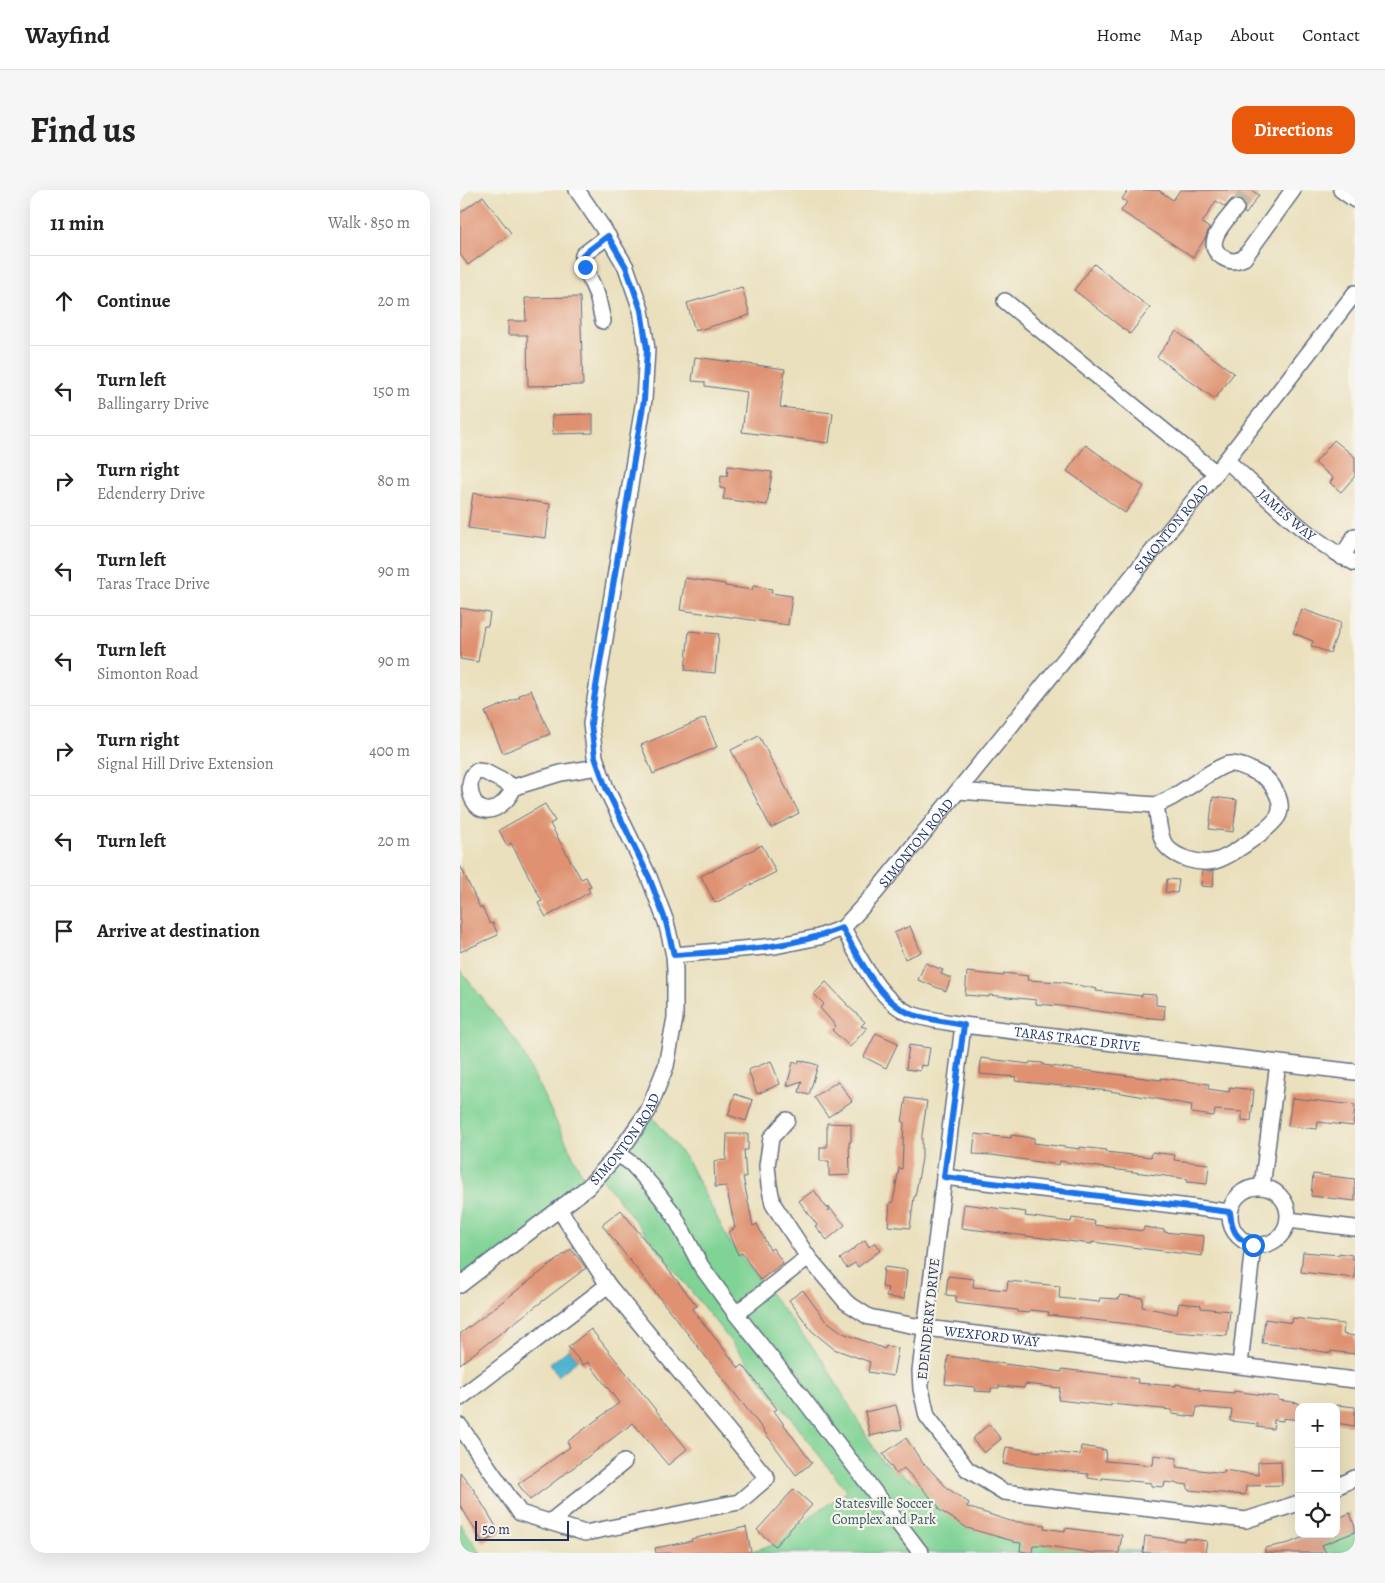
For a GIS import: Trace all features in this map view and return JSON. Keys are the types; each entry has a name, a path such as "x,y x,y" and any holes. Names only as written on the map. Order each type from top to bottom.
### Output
{"street":[{"path":"577,190 626,267 641,310 647,349 644,400 591,724 595,757 606,788 649,877 666,922 674,955"},
{"path":"1236,208 1216,235 1213,244 1216,252 1229,262 1244,258 1293,190"},
{"path":"1341,190 1355,200"},
{"path":"603,321 596,295 582,261 583,255 608,236"},
{"name":"SIMONTON ROAD","path":"460,1285 588,1187 618,1154 648,1110 666,1066 675,1018 674,955 775,946 819,937 842,928 875,893 1216,473 1355,294"},
{"path":"1005,301 1216,473"},
{"name":"JAMES WAY","path":"1226,460 1314,538 1349,560"},
{"path":"1349,560 1355,536"},
{"path":"958,791 1156,805 1175,796 1228,764 1245,767 1264,777 1274,788 1279,800 1279,813 1270,826 1238,849 1215,861 1199,861 1180,857 1165,845 1156,805"},
{"path":"514,787 561,774 598,767"},
{"name":"TARAS TRACE DRIVE","path":"842,928 872,980 888,1000 913,1015 964,1025 1355,1072"},
{"name":"EDENDERRY DRIVE","path":"964,1025 920,1371 921,1389 927,1416 967,1469 1004,1492 1246,1520 1295,1504"},
{"path":"1262,1187 1278,1063"},
{"name":"WEXFORD WAY","path":"787,1120 771,1138 767,1166 768,1185 773,1204 808,1257 846,1302 869,1317 926,1328 1355,1380"},
{"path":"618,1154 632,1164 673,1213 700,1266 921,1553"},
{"path":"944,1177 1230,1212"},
{"path":"1262,1187 1281,1197 1287,1208 1288,1220 1283,1233 1272,1243 1262,1246 1253,1245 1237,1236 1231,1226 1230,1212 1234,1201 1242,1192 1250,1188 1262,1187"},
{"path":"460,1426 520,1513 584,1533 739,1502 766,1478 608,1286 558,1210"},
{"path":"1288,1220 1355,1228"},
{"path":"1240,1365 1253,1245"},
{"path":"736,1314 808,1257"},
{"path":"460,1398 608,1286"},
{"path":"550,1522 624,1462"},
{"path":"1340,1484 1355,1478"}],"green space":[{"path":"460,970 519,1045 588,1187 460,1290"},
{"name":"Statesville Soccer Complex and Park","path":"648,1111 687,1160 730,1243 822,1359 881,1460 957,1510 1122,1550 1159,1553 745,1553 777,1544 819,1510 847,1492 782,1406 599,1175"},
{"path":"460,1523 481,1553 460,1553"},
{"path":"1355,1530 1355,1553 1300,1553 1340,1538 1340,1536"}],"water":[{"path":"569,1349 578,1360 558,1376 550,1364"}],"building":[{"path":"1128,190 1158,190 1173,200 1180,190 1251,190 1259,195 1246,214 1244,213 1245,204 1238,199 1232,199 1225,207 1216,201 1202,223 1209,228 1206,237 1193,257 1121,211 1127,202 1122,199"},
{"path":"483,196 511,233 468,265 460,254 460,213"},
{"path":"1094,264 1150,308 1130,334 1074,290"},
{"path":"742,287 750,315 695,331 687,303"},
{"path":"580,297 583,385 528,386 527,335 508,335 508,321 526,321 525,298"},
{"path":"1176,331 1234,373 1215,399 1157,357"},
{"path":"695,357 785,369 780,407 833,413 829,443 742,432 747,392 705,386 705,382 692,381"},
{"path":"593,414 593,433 553,434 552,415"},
{"path":"1334,440 1355,457 1355,476 1341,492 1330,483 1333,478 1315,463"},
{"path":"1086,445 1144,487 1125,513 1067,471"},
{"path":"728,466 772,472 767,505 723,499 725,489 720,488 721,475 727,476"},
{"path":"473,493 550,504 546,538 468,528"},
{"path":"685,578 752,590 753,586 772,589 771,593 792,596 788,625 680,610"},
{"path":"460,608 490,613 488,626 484,626 478,662 460,659"},
{"path":"1302,609 1341,623 1330,653 1311,646 1313,641 1293,633"},
{"path":"689,631 719,634 715,673 685,670"},
{"path":"531,690 550,734 503,753 485,712 520,697 519,695"},
{"path":"705,718 717,747 653,774 641,745"},
{"path":"759,736 799,813 771,828 731,750"},
{"path":"1213,797 1237,800 1233,832 1209,829"},
{"path":"545,804 555,821 550,824 581,879 586,877 591,886 588,888 590,892 546,917 538,903 542,901 511,843 507,846 499,830"},
{"path":"762,845 776,872 715,903 701,876"},
{"path":"460,865 480,908 482,907 490,924 493,923 498,935 460,952"},
{"path":"1202,871 1214,871 1213,887 1201,886"},
{"path":"1167,879 1179,880 1177,893 1165,892"},
{"path":"910,926 921,952 905,959 894,933"},
{"path":"925,963 943,970 941,974 951,978 946,991 918,980"},
{"path":"967,972 1004,976 1004,973 1028,976 1027,980 1061,982 1097,989 1096,991 1142,996 1142,994 1156,995 1156,1005 1165,1006 1164,1019 1036,1004 1036,1000 989,995 989,997 965,995"},
{"path":"826,982 865,1022 861,1026 867,1028 850,1047 832,1030 836,1026 820,1008 824,1004 814,994"},
{"path":"876,1033 898,1043 886,1068 864,1057"},
{"path":"909,1045 930,1048 927,1066 921,1065 920,1071 906,1069"},
{"path":"981,1058 1029,1064 1030,1062 1043,1063 1043,1065 1161,1080 1161,1078 1209,1084 1208,1089 1229,1092 1230,1087 1254,1090 1251,1121 1242,1120 1242,1112 1215,1110 1214,1116 1191,1113 1192,1105 1110,1091 1015,1081 1016,1077 980,1074"},
{"path":"799,1060 818,1065 809,1095 799,1092 802,1081 787,1086 793,1062 798,1064"},
{"path":"771,1061 780,1084 757,1094 748,1070"},
{"path":"838,1081 852,1101 828,1117 814,1097"},
{"path":"735,1094 753,1100 746,1121 728,1115"},
{"path":"906,1098 927,1101 922,1135 922,1158 910,1228 888,1226 890,1202 893,1203 899,1168 902,1169 904,1122 902,1122"},
{"path":"1292,1098 1355,1105 1353,1126 1318,1122 1317,1129 1288,1126"},
{"path":"827,1123 851,1124 851,1142 849,1142 850,1175 829,1176 829,1161 820,1161 820,1147 827,1147"},
{"path":"727,1134 748,1134 748,1150 744,1150 746,1177 743,1177 753,1226 757,1224 770,1250 773,1248 783,1263 760,1280 742,1253 738,1255 728,1232 735,1228 726,1186 715,1187 714,1161 726,1160"},
{"path":"975,1134 1011,1138 1011,1135 1034,1138 1034,1143 1080,1149 1080,1147 1106,1150 1105,1152 1151,1157 1152,1152 1175,1155 1174,1160 1209,1164 1207,1184 1187,1182 1188,1179 1060,1161 1059,1165 973,1154"},
{"path":"1313,1174 1355,1179 1355,1201 1311,1196"},
{"path":"814,1190 829,1211 829,1207 845,1225 827,1240 815,1226 817,1225 799,1201"},
{"path":"964,1204 1026,1212 1025,1216 1071,1222 1072,1218 1095,1221 1094,1225 1143,1231 1144,1227 1165,1230 1164,1232 1204,1236 1202,1256 961,1228"},
{"path":"621,1210 697,1306 692,1309 739,1368 743,1365 777,1409 774,1411 812,1463 796,1475 758,1423 602,1225"},
{"path":"865,1240 869,1247 875,1242 881,1250 858,1267 855,1263 847,1268 840,1259"},
{"path":"571,1249 586,1268 460,1364 460,1334"},
{"path":"1303,1252 1352,1255 1352,1259 1355,1259 1355,1278 1301,1272"},
{"path":"884,1267 907,1270 904,1299 886,1297 888,1288 882,1287"},
{"path":"948,1276 974,1279 973,1287 1007,1290 1008,1281 1060,1286 1059,1298 1099,1302 1100,1298 1119,1299 1120,1295 1143,1298 1142,1307 1177,1314 1179,1303 1201,1305 1201,1308 1230,1311 1227,1336 1175,1332 1129,1324 1048,1315 1049,1312 1030,1310 1029,1313 1017,1312 1017,1310 956,1303 956,1296 946,1295"},
{"path":"803,1290 824,1319 843,1333 885,1349 886,1346 898,1348 893,1376 868,1372 870,1362 834,1349 812,1331 789,1300"},
{"path":"1293,1318 1344,1324 1343,1334 1355,1336 1355,1354 1331,1351 1331,1353 1262,1343 1265,1319 1292,1323"},
{"path":"591,1329 687,1449 668,1465 633,1423 530,1500 518,1484 570,1447 567,1442 619,1403 588,1362 583,1365 568,1347"},
{"path":"948,1356 1062,1372 1062,1369 1119,1376 1138,1379 1137,1383 1176,1386 1176,1384 1200,1388 1199,1390 1234,1393 1234,1391 1278,1397 1278,1400 1299,1403 1295,1403 1295,1420 1283,1418 1283,1421 1274,1420 1273,1429 1257,1427 1258,1424 1230,1421 1232,1410 1197,1407 1195,1417 1172,1414 1172,1410 1058,1400 1060,1388 1025,1384 1024,1388 999,1386 999,1388 991,1388 991,1392 974,1391 975,1387 945,1384"},
{"path":"896,1405 902,1429 870,1436 865,1412"},
{"path":"1340,1405 1355,1407 1355,1426 1340,1424"},
{"path":"989,1424 1001,1439 984,1453 972,1439"},
{"path":"906,1438 924,1465 947,1488 969,1503 967,1507 1010,1521 1045,1525 1044,1528 1065,1531 1065,1528 1122,1535 1119,1553 1093,1553 1033,1545 1032,1553 1020,1551 1021,1543 967,1528 938,1509 939,1507 904,1468 896,1474 883,1454"},
{"path":"1081,1446 1106,1450 1105,1461 1153,1465 1154,1455 1177,1458 1176,1467 1224,1473 1224,1470 1258,1475 1258,1462 1281,1461 1282,1485 1246,1486 1245,1495 1188,1490 1188,1485 1165,1482 1164,1487 1151,1486 1151,1483 1102,1478 1102,1480 1088,1478 1088,1474 1003,1464 1006,1447 1080,1455"},
{"path":"460,1472 472,1487 500,1533 483,1543 460,1505"},
{"path":"794,1489 812,1505 775,1546 757,1530"},
{"path":"1350,1513 1355,1532 1340,1538 1340,1517"},
{"path":"746,1527 751,1552 656,1553 655,1548"},
{"path":"1145,1536 1184,1541 1184,1538 1207,1541 1205,1553 1143,1553"},
{"path":"1301,1538 1340,1538 1322,1545 1326,1553 1265,1553 1265,1548 1289,1543"}],"tunnel":[{"path":"1236,208 1249,190"}],"route":[{"path":"585,267 582,261 583,255 608,236 626,267 641,310 647,349 644,400 594,699 591,724 595,757 606,788 649,877 666,922 674,955 775,946 819,937 842,928 872,980 888,1000 913,1015 964,1025 944,1177 1230,1212 1231,1226 1237,1236 1253,1245"}]}
